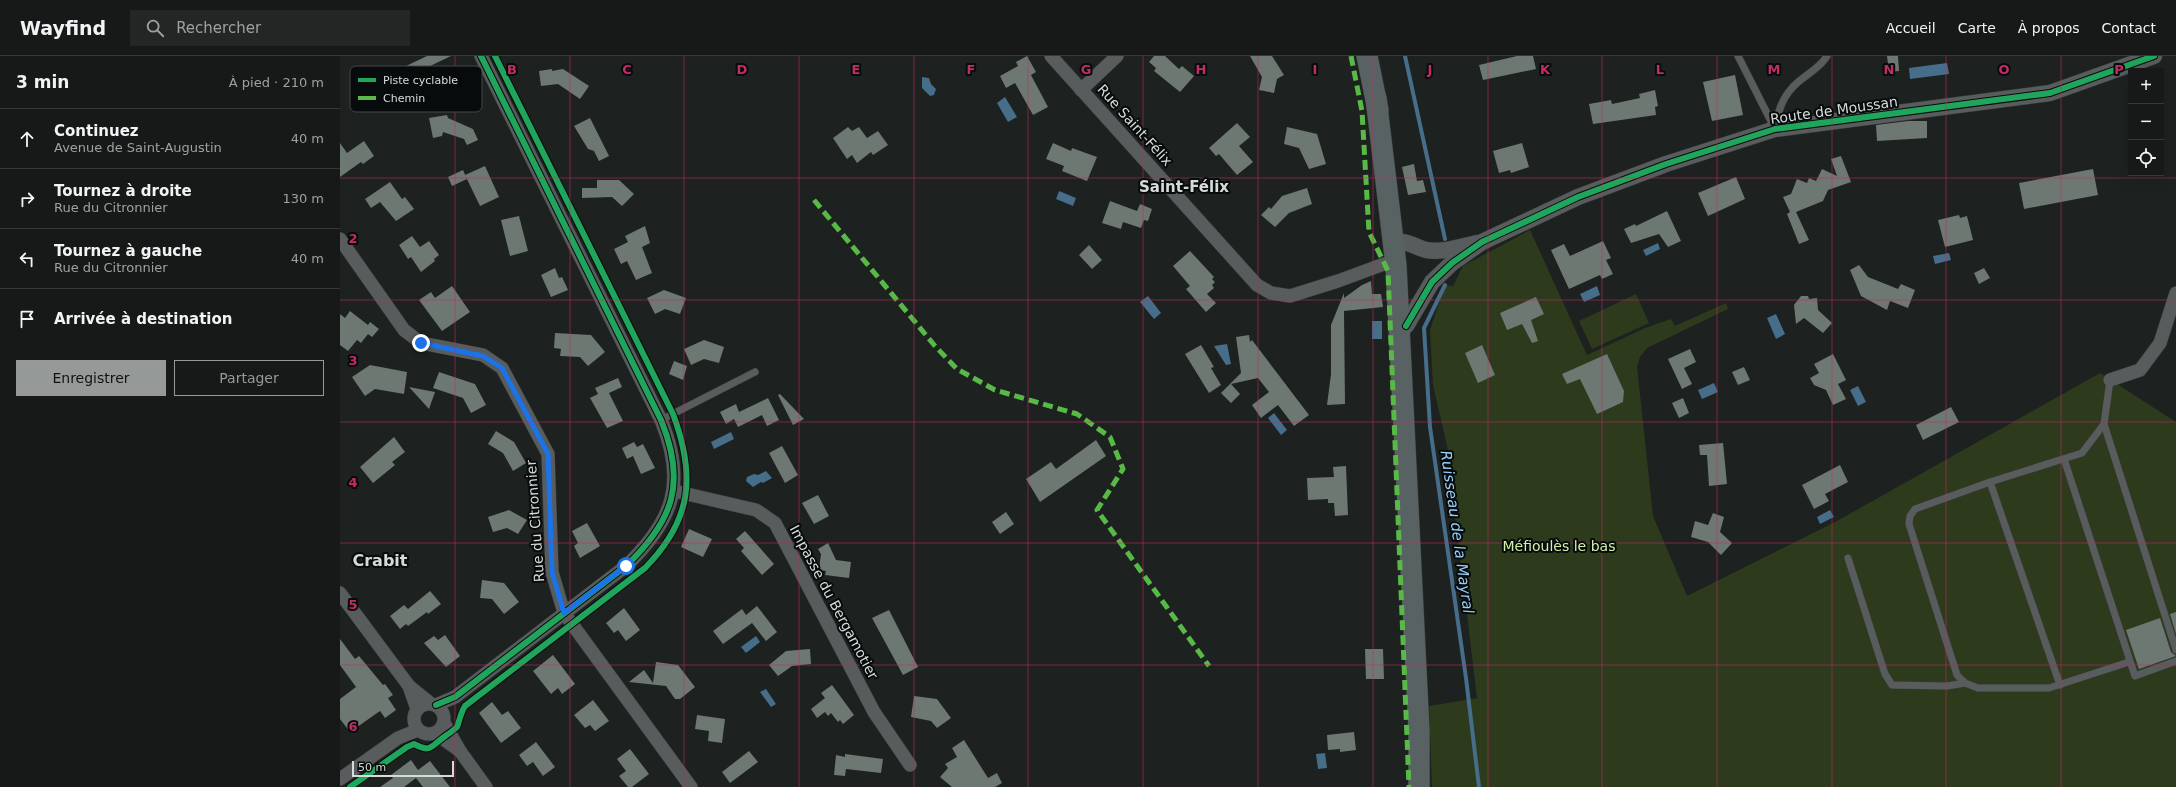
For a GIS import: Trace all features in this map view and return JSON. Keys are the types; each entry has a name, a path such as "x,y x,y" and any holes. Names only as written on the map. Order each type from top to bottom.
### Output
{"main road":[{"path":"1367,56 1395,186 1406,272 1404,426"},
{"path":"1376,98 1396,265 1419,730 1419,787"},
{"path":"1419,730 1428,787"}],"street":[{"path":"340,779 398,738 416,719 422,705 433,704 455,697 626,566 644,549 659,527 674,491 668,436 661,420 481,56"},
{"name":"Rue Saint-Félix","path":"1051,56 1257,285 1270,293 1290,296 1338,282 1384,264 1396,265"},
{"path":"1081,90 1117,56"},
{"name":"Route de Moussan","path":"1482,242 1578,197 1666,164 1775,129 2050,93 2154,56"},
{"name":"Rue du Citronnier","path":"340,239 404,330 421,343 483,356 502,368 548,454 552,572 564,613 691,787"},
{"path":"1402,242 1412,243 1424,250 1439,251 1482,242"},
{"path":"1406,326 1432,282 1452,263 1482,242"},
{"path":"2110,380 2140,370 2160,343 2176,293"},
{"name":"Impasse du Bergamotier","path":"674,491 756,510 775,523 874,712 910,765"},
{"path":"340,593 409,686 433,704 441,708 444,720 460,752 486,787"},
{"path":"409,686 416,719 424,734 435,733 460,752"},
{"path":"435,733 444,720 455,697"}],"lane":[{"path":"1738,56 1775,129"},
{"path":"1775,129 1780,105 1792,87 1823,62 1827,56"},
{"path":"661,420 755,372"},
{"path":"2110,380 2104,424 2176,650"},
{"path":"2104,424 2082,453 1990,482 1915,509 1910,516 1909,524 1957,675 1965,683 1978,688 2049,688 2129,662"},
{"path":"2064,459 2129,662 2135,676 2176,661"},
{"path":"1990,482 2060,685"},
{"path":"1848,558 1885,674 1892,685 1947,686 1965,683"}],"green space":[{"name":"Méfioulès le bas","path":"1530,230 1587,355 1645,328 1671,319 1675,326 1726,303 1728,309 1647,348 1640,357 1637,366 1653,516 1687,596 1837,521 2100,373 2176,422 2176,787 1432,787 1429,706 1477,698 1455,515 1454,476 1433,385 1430,330 1445,285 1453,286 1463,266"},
{"path":"1636,294 1649,323 1592,349 1579,321"}],"water":[{"path":"1947,63 1949,74 1910,79 1909,68"},
{"path":"922,77 929,78 931,84 936,89 934,95 930,96 922,88"},
{"path":"1005,97 1017,117 1008,122 997,103"},
{"path":"1059,191 1076,198 1073,206 1056,199"},
{"path":"1658,243 1660,249 1646,256 1643,250"},
{"path":"1949,253 1951,260 1935,264 1933,256"},
{"path":"1597,286 1600,295 1584,302 1580,294"},
{"path":"1148,296 1161,313 1154,319 1140,302"},
{"path":"1776,314 1785,334 1776,339 1767,318"},
{"path":"1372,321 1382,321 1382,339 1372,339"},
{"path":"1227,344 1231,364 1226,365 1214,346"},
{"path":"1714,383 1718,392 1702,399 1698,390"},
{"path":"1858,386 1866,402 1858,406 1850,390"},
{"path":"1274,413 1287,430 1281,435 1268,418"},
{"path":"731,432 734,439 714,449 711,442"},
{"path":"766,471 772,478 763,483 761,482 753,487 746,481 747,477 754,474 758,475"},
{"path":"1830,510 1834,517 1820,524 1817,517"},
{"path":"756,636 760,642 746,653 741,647"},
{"path":"766,689 776,704 771,707 760,692"},
{"path":"1325,753 1327,768 1318,769 1316,754"}],"building":[{"path":"427,56 451,56 430,66 406,66"},
{"path":"1027,56 1036,72 1031,75 1048,107 1033,115 1015,83 1006,88 1000,76 1018,66 1016,62"},
{"path":"1154,56 1165,56 1179,69 1182,66 1194,76 1180,92 1154,71 1156,68 1149,62"},
{"path":"1250,56 1272,56 1284,75 1277,79 1274,93 1259,90 1262,77"},
{"path":"1517,56 1533,56 1536,69 1483,80 1479,65"},
{"path":"1887,56 1898,56 1899,71 1889,72"},
{"path":"552,69 552,71 563,69 589,86 580,99 558,84 541,86 539,71"},
{"path":"1735,75 1743,115 1712,121 1703,82"},
{"path":"1655,90 1658,106 1655,107 1656,115 1593,124 1589,104 1611,100 1612,104 1640,98 1639,94"},
{"path":"447,115 448,118 473,129 478,140 467,145 464,139 443,132 442,136 433,138 429,118"},
{"path":"590,118 609,156 599,161 594,151 588,149 574,126"},
{"path":"1908,121 1927,121 1927,138 1877,141 1876,125"},
{"path":"1237,123 1250,137 1239,146 1253,162 1237,175 1219,154 1216,156 1209,148"},
{"path":"848,127 852,131 859,127 867,138 878,131 888,145 873,155 871,152 857,163 852,155 847,159 833,138"},
{"path":"1287,127 1317,134 1326,164 1309,169 1299,148 1284,144"},
{"path":"364,141 374,156 363,164 361,162 340,177 340,143 347,153"},
{"path":"1053,143 1071,151 1072,148 1097,157 1087,181 1062,171 1064,166 1046,159"},
{"path":"1522,143 1529,167 1511,173 1510,170 1499,173 1493,151"},
{"path":"1841,156 1851,182 1828,190 1823,201 1796,212 1809,240 1799,244 1787,214 1790,212 1783,197 1791,194 1797,179 1807,183 1809,178 1816,181 1822,169 1837,176 1831,159"},
{"path":"1414,164 1417,181 1423,180 1426,192 1408,195 1402,167"},
{"path":"485,166 499,197 480,206 465,175"},
{"path":"2093,169 2098,195 2024,209 2019,183"},
{"path":"463,170 467,179 452,186 448,177"},
{"path":"1736,177 1745,199 1708,216 1698,193"},
{"path":"597,180 619,180 634,194 622,206 612,197 582,198 582,188 597,188"},
{"path":"390,182 402,199 405,197 414,209 396,221 380,202 371,208 365,199"},
{"path":"1307,188 1312,204 1289,213 1275,227 1261,215 1269,207 1271,209 1282,196"},
{"path":"1110,201 1137,211 1140,204 1152,209 1148,221 1144,220 1141,228 1123,222 1121,229 1102,223"},
{"path":"1667,211 1681,241 1668,247 1659,234 1631,243 1624,229 1635,224 1636,226"},
{"path":"1959,215 1960,218 1967,216 1973,240 1945,247 1938,220"},
{"path":"519,216 528,251 510,256 501,220"},
{"path":"645,226 650,243 642,247 652,273 636,280 627,261 621,264 614,249 628,242 625,236"},
{"path":"412,236 420,247 429,241 439,255 434,259 435,261 421,272 411,257 408,259 399,245"},
{"path":"1603,241 1611,258 1606,260 1613,274 1602,279 1600,275 1569,289 1551,250 1564,244 1570,256"},
{"path":"1089,245 1102,260 1092,269 1079,255"},
{"path":"1190,251 1214,277 1212,279 1215,282 1212,285 1214,288 1207,294 1216,303 1206,312 1186,289 1190,286 1173,266"},
{"path":"1859,265 1868,277 1898,289 1901,284 1915,290 1908,308 1890,301 1887,310 1861,296 1850,270"},
{"path":"555,268 559,278 562,277 568,290 551,297 541,275"},
{"path":"1984,268 1990,278 1979,284 1974,273"},
{"path":"1371,281 1372,294 1381,294 1383,307 1344,311 1345,404 1327,405 1331,374 1331,325 1344,293 1344,298 1362,285"},
{"path":"452,286 470,312 442,331 419,300 431,292 435,298"},
{"path":"664,290 686,298 680,314 665,309 655,314 647,298"},
{"path":"1801,296 1808,296 1809,299 1817,298 1818,310 1832,323 1823,333 1804,318 1796,324 1794,305"},
{"path":"1536,297 1544,314 1531,320 1538,341 1532,343 1522,324 1507,330 1500,313"},
{"path":"350,311 368,325 370,322 379,329 372,337 368,334 361,343 357,340 348,351 340,345 340,314 345,318"},
{"path":"555,333 591,335 605,352 588,366 580,357 560,356 561,349 554,348"},
{"path":"1249,335 1250,342 1252,340 1309,415 1294,426 1278,405 1261,418 1252,405 1269,392 1258,378 1231,384 1240,394 1231,403 1221,393 1241,373 1236,337"},
{"path":"704,340 724,347 719,363 704,359 691,365 684,349"},
{"path":"1201,345 1214,367 1211,368 1221,385 1209,393 1185,354"},
{"path":"1482,345 1495,375 1478,383 1465,353"},
{"path":"1690,349 1696,362 1684,368 1692,384 1682,389 1668,359"},
{"path":"1607,354 1624,391 1623,402 1597,414 1580,379 1567,384 1562,374"},
{"path":"1833,354 1846,380 1838,384 1846,399 1833,405 1826,390 1814,385 1810,378 1819,373 1814,364"},
{"path":"674,361 687,366 683,380 669,374"},
{"path":"370,365 407,372 404,394 375,389 365,396 352,377"},
{"path":"1744,367 1750,380 1738,385 1732,372"},
{"path":"439,372 475,384 486,405 471,413 463,398 433,388"},
{"path":"618,378 622,387 609,393 623,421 607,428 590,398 598,394 595,388"},
{"path":"409,387 435,392 429,409"},
{"path":"780,394 804,419 793,425 778,395"},
{"path":"768,398 779,420 767,426 762,415 738,427 734,419 726,424 720,412 736,404 739,412"},
{"path":"1683,398 1689,413 1679,418 1672,403"},
{"path":"1951,407 1959,422 1923,440 1916,425"},
{"path":"496,431 514,442 526,463 513,471 503,453 488,444"},
{"path":"394,437 405,452 392,462 395,465 373,483 360,467"},
{"path":"1096,440 1106,456 1040,502 1026,479 1051,462 1056,469"},
{"path":"634,442 637,447 643,444 655,468 641,474 633,456 627,459 622,448"},
{"path":"1723,443 1727,484 1709,486 1707,455 1700,455 1699,445"},
{"path":"782,446 798,475 785,483 769,453"},
{"path":"1840,465 1848,482 1825,494 1829,501 1814,509 1802,485"},
{"path":"1346,466 1348,515 1335,516 1334,503 1328,503 1328,499 1308,500 1307,478 1334,477 1333,467"},
{"path":"818,495 829,516 814,524 802,503"},
{"path":"509,510 527,520 518,534 507,528 493,532 488,517"},
{"path":"1006,512 1014,524 1000,534 992,522"},
{"path":"1713,513 1724,517 1720,532 1732,543 1721,555 1708,542 1691,537 1695,521 1708,525"},
{"path":"587,523 600,546 580,558 574,546 578,543 572,531"},
{"path":"689,529 712,539 703,557 681,547"},
{"path":"745,531 774,564 762,575 741,551 744,548 736,539"},
{"path":"828,543 836,560 851,562 849,578 825,575 826,571 819,570 821,554 818,549"},
{"path":"482,580 504,583 519,602 504,614 492,599 480,598"},
{"path":"430,591 441,604 428,614 427,612 408,626 406,624 400,629 390,616 404,605 408,609"},
{"path":"757,606 777,632 766,641 752,623 723,644 713,631 742,609 746,615"},
{"path":"624,608 640,630 626,641 618,630 614,633 606,623"},
{"path":"889,610 918,667 903,675 872,618"},
{"path":"2176,612 2176,634 2170,614"},
{"path":"2160,618 2171,652 2176,656 2139,669 2126,630"},
{"path":"445,635 460,656 446,667 424,643 434,636 438,640"},
{"path":"340,639 355,659 359,656 383,685 385,684 393,695 388,698 396,710 385,718 380,711 350,732 340,719 340,699 356,687 340,665"},
{"path":"810,649 811,664 792,666 778,676 769,665 786,651"},
{"path":"1365,649 1383,649 1384,679 1366,679"},
{"path":"553,655 575,684 562,694 558,688 551,694 533,671"},
{"path":"656,662 678,665 695,687 680,699 675,699 666,686 629,682 644,670 653,683"},
{"path":"832,685 854,715 843,724 840,720 838,722 831,713 828,716 825,712 817,718 811,709 825,698 821,693"},
{"path":"914,696 937,699 951,718 937,728 931,721 911,717"},
{"path":"593,700 609,721 595,731 590,725 585,728 574,715"},
{"path":"492,702 502,715 508,711 521,728 501,743 479,713"},
{"path":"697,715 725,719 722,743 708,741 709,731 695,729"},
{"path":"1354,732 1356,750 1340,752 1340,749 1328,750 1327,735"},
{"path":"964,740 988,778 997,773 1002,783 995,787 952,787 940,777 948,768 945,764 957,757 952,748"},
{"path":"536,742 555,767 543,776 533,762 527,766 519,755"},
{"path":"630,749 649,774 632,787 628,787 619,776 626,771 617,759"},
{"path":"749,751 758,762 730,783 722,772"},
{"path":"845,754 883,759 881,773 846,769 845,776 834,775 836,755 845,757"},
{"path":"411,760 418,770 430,761 450,787 423,787 416,778 404,787 380,787 393,778 391,775"}],"waterway":[{"name":"Ruisseau de la Mayral","path":"1405,56 1445,239"},
{"name":"Ruisseau de la Mayral","path":"1445,285 1424,328 1430,427 1466,678 1479,787"}],"marked path":[{"path":"1351,56 1362,111 1369,232 1388,271 1409,787"},
{"path":"814,200 935,346 957,369 995,390 1077,414 1110,437 1123,469 1097,510 1209,666"}],"cycle path":[{"path":"436,705 455,697 626,566 655,533 665,517 671,500 674,482 673,463 669,443 661,420 481,56"},
{"path":"350,787 407,747 414,744 424,748 430,748 433,746 457,727 465,706 645,568 661,550 672,532 681,515 685,496 687,477 685,457 673,414 495,56"},
{"path":"1406,326 1432,282 1452,263 1482,242 1578,197 1666,164 1775,129 2050,93 2154,56"}],"district":[{"name":"Saint-Félix","path":"1184,187"},
{"name":"Crabit","path":"380,560"}],"route":[{"path":"421,343 446,350 483,356 502,368 548,454 552,572 564,613 626,566"}]}
